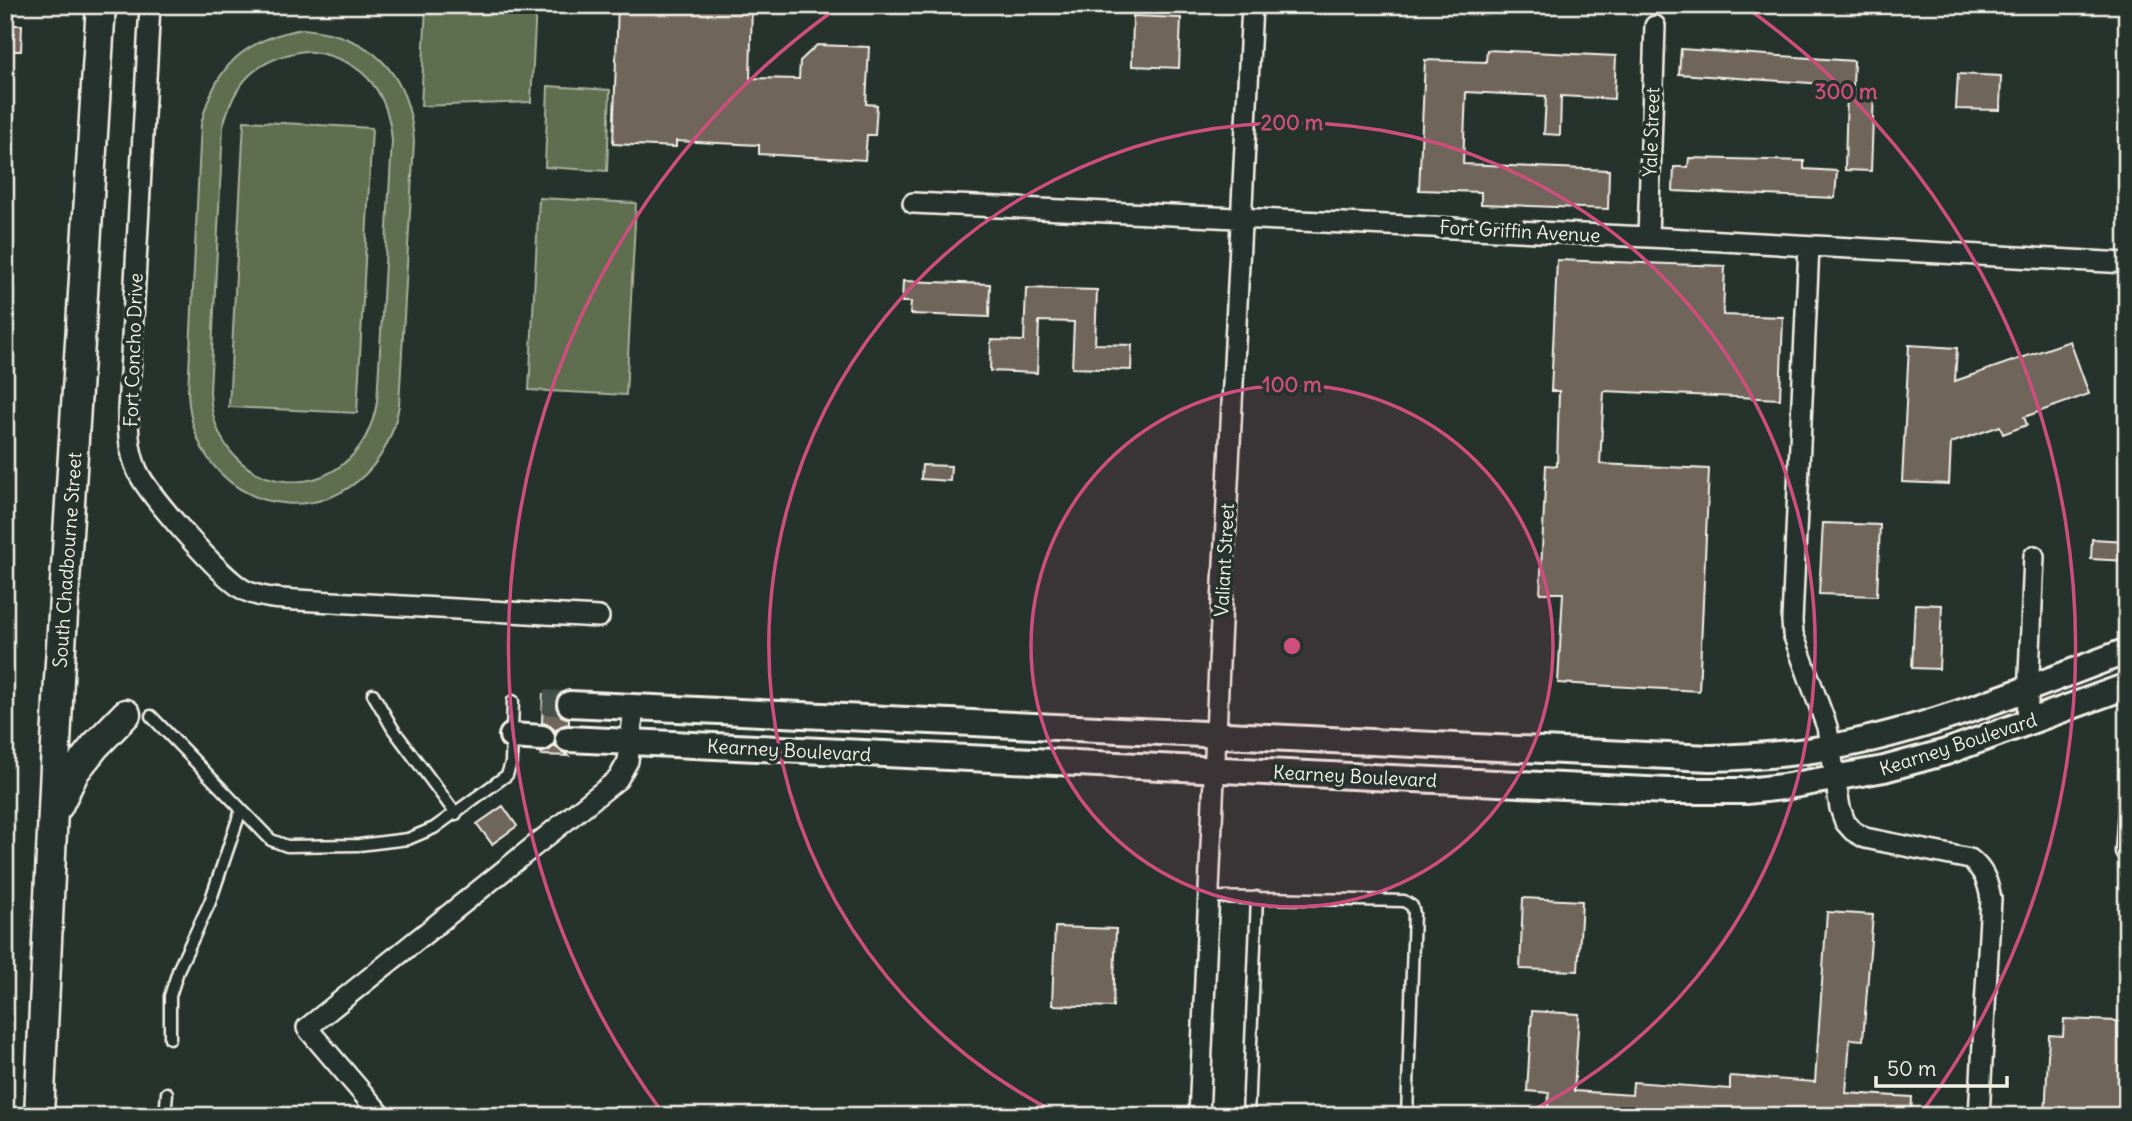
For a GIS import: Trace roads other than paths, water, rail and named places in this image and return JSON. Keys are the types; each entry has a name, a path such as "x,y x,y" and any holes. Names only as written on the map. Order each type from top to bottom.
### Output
{"main road":[{"name":"South Chadbourne Street","path":"39,1116 52,818 101,5"},
{"path":"52,818 75,771 95,746 139,715"}],"street":[{"name":"Fort Concho Drive","path":"150,5 128,411 131,453 144,485 222,571 243,589 258,595 297,600 599,617"},
{"name":"Valiant Street","path":"1199,1116 1252,5"},
{"name":"Yale Street","path":"1648,237 1655,26"},
{"name":"Fort Griffin Avenue","path":"913,202 2127,263"},
{"path":"1809,246 1791,621 1797,648 1821,708 1832,747 1835,780 1845,822 1853,831 1866,838 1970,859 1986,877 1991,899 1979,1116"},
{"path":"2027,722 2034,556"},
{"name":"Kearney Boulevard","path":"570,704 1687,758 1749,757 1832,747 1939,720 2127,651"},
{"name":"Kearney Boulevard","path":"568,739 1668,791 1746,791 1835,780 1917,761 2127,686"},
{"path":"382,1116 307,1028 618,779 628,761 634,707"},
{"path":"512,736 542,738"}],"lane":[{"path":"373,694 393,730 456,814"},
{"path":"139,715 271,840 287,846 359,845 408,839 434,828 507,775 511,763 513,701"},
{"path":"2127,767 2121,852 2127,862"},
{"path":"170,1038 170,996 178,968 210,902 242,810"},
{"path":"1209,897 1404,901 1412,906 1414,913 1407,1116"},
{"path":"1248,1116 1257,897"},
{"path":"165,1116 167,1093"}],"tunnel":[{"path":"543,702 570,704"}]}
